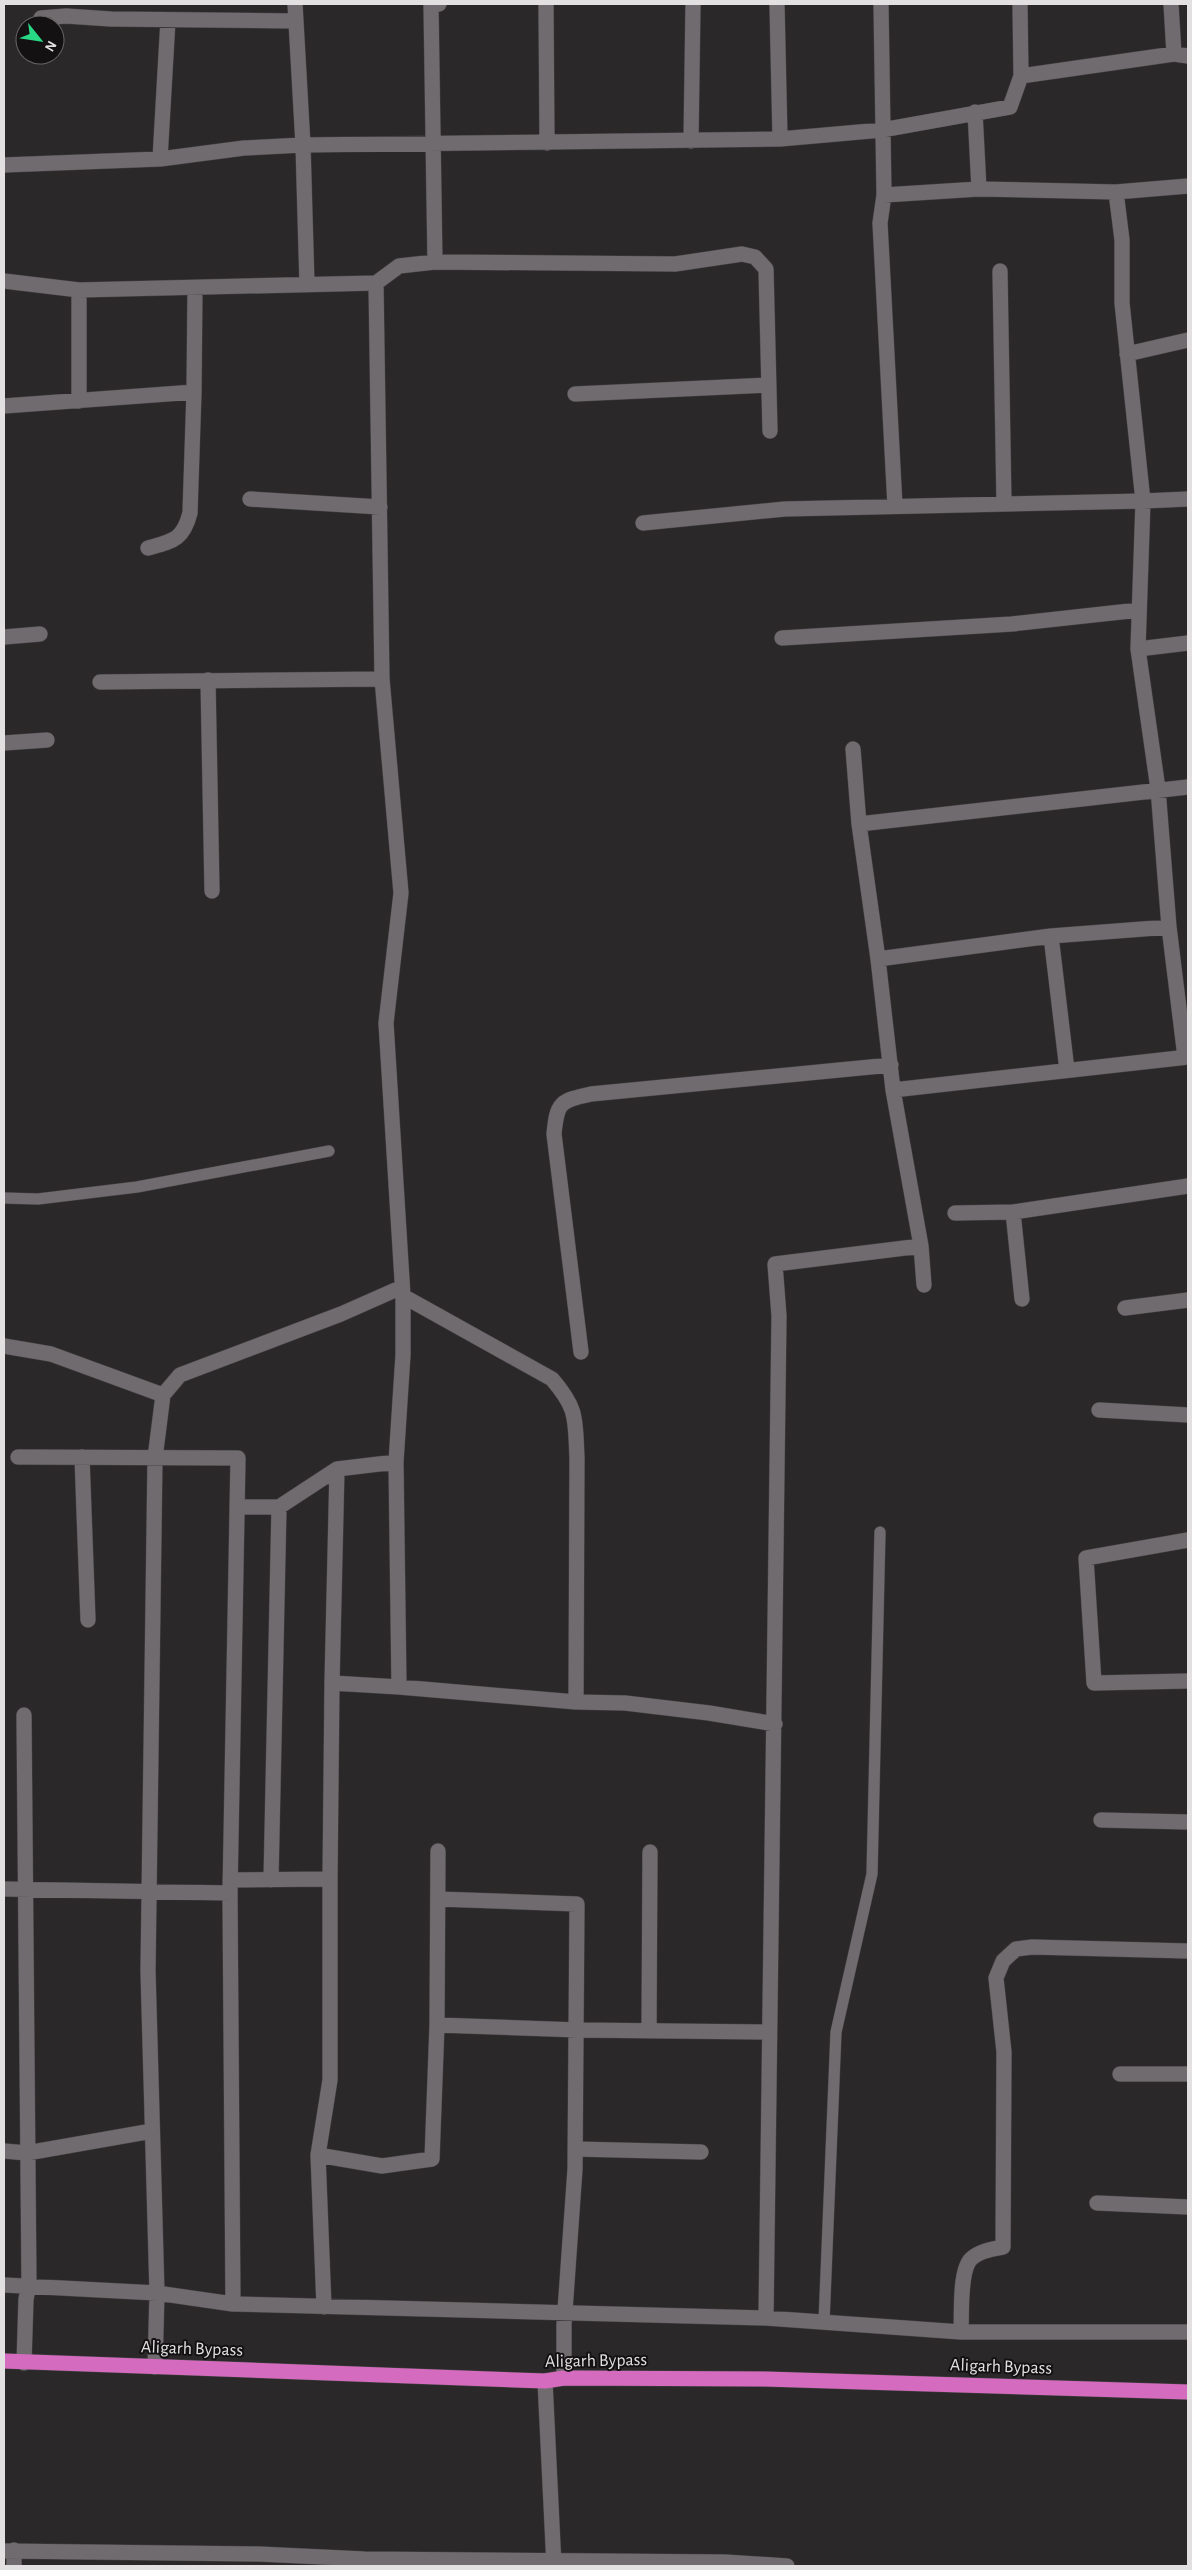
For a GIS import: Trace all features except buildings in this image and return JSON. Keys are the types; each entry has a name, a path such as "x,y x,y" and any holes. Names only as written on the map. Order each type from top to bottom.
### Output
{"highway":[{"name":"Aligarh Bypass","path":"4,2361 545,2381 564,2378 765,2379 1188,2392"}],"street":[{"path":"295,4 303,145 307,285"},
{"path":"433,4 435,262"},
{"path":"546,4 547,143"},
{"path":"691,141 693,4"},
{"path":"777,4 780,139"},
{"path":"881,4 884,196 880,223 895,506"},
{"path":"4,165 160,159 244,148 303,145 780,139 882,130 975,112 1010,108 1021,76 1020,4"},
{"path":"1021,76 1181,55 1171,4"},
{"path":"65,16 168,20 295,21"},
{"path":"160,159 168,20"},
{"path":"975,112 979,189"},
{"path":"884,196 979,189 1116,192 1188,186"},
{"path":"893,1090 1186,1057 1169,927 1158,789 1138,649 1143,501 1122,303 1122,240 1116,192"},
{"path":"4,281 79,290 376,283 399,266 435,262 675,264 742,254 755,257 766,269 770,431"},
{"path":"1000,271 1004,504"},
{"path":"376,283 382,679 401,893 386,1023 403,1291 403,1355 396,1462 398,1687"},
{"path":"148,548 172,541 186,530 190,513 194,392 194,288"},
{"path":"79,290 79,401"},
{"path":"1127,354 1188,340"},
{"path":"574,394 769,385"},
{"path":"4,406 194,392"},
{"path":"250,499 380,506"},
{"path":"643,523 786,509 1188,499"},
{"path":"782,638 1012,624 1139,610"},
{"path":"4,637 40,634"},
{"path":"1138,649 1188,643"},
{"path":"100,682 382,679"},
{"path":"208,680 212,892"},
{"path":"4,743 47,740"},
{"path":"853,749 859,824 878,959 893,1090 921,1246 924,1285"},
{"path":"859,824 1188,787"},
{"path":"878,959 1051,936 1169,927"},
{"path":"1051,936 1067,1070"},
{"path":"581,1352 554,1134 556,1113 566,1100 591,1094 891,1065"},
{"path":"955,1213 1013,1212 1188,1186"},
{"path":"1013,1212 1022,1299"},
{"path":"766,2318 768,2032 775,1724 780,1316 775,1264 921,1246"},
{"path":"155,2366 156,2300 148,1971 155,1458 163,1395 180,1375 403,1291"},
{"path":"403,1291 552,1379 568,1398 575,1419 577,1458 576,1702"},
{"path":"1125,1308 1188,1300"},
{"path":"4,1346 51,1354 163,1395"},
{"path":"1098,1410 1188,1415"},
{"path":"18,1457 238,1458 230,1886 233,2304"},
{"path":"82,1457 88,1620"},
{"path":"237,1507 279,1507 337,1469 396,1462"},
{"path":"324,2307 318,2154 330,2080 332,1683 337,1469"},
{"path":"271,1880 279,1507"},
{"path":"1188,1540 1086,1558 1094,1683 1188,1681"},
{"path":"332,1683 576,1702 625,1703 709,1713 775,1724"},
{"path":"24,1715 28,2292 24,2363"},
{"path":"1102,1820 1188,1822"},
{"path":"318,2154 382,2166 432,2158 437,2025 438,1851"},
{"path":"649,2031 650,1852"},
{"path":"4,1890 150,1892 230,1886 271,1880 330,1880"},
{"path":"438,1899 577,1904 578,2030 575,2149 564,2319 564,2378"},
{"path":"961,2332 964,2276 970,2260 981,2252 1003,2247 1004,2052 996,1978 1003,1961 1016,1949 1032,1947 1188,1951"},
{"path":"437,2025 578,2030 768,2032"},
{"path":"1120,2074 1188,2074"},
{"path":"4,2150 27,2153 152,2131"},
{"path":"575,2149 701,2152"},
{"path":"1097,2203 1188,2207"},
{"path":"4,2285 28,2292 156,2300 564,2319 766,2318 961,2332 1188,2332"},
{"path":"545,2381 554,2564"},
{"path":"14,2566 9,2550 188,2560 259,2554 364,2563 725,2564 787,2566"}],"lane":[{"path":"4,1198 38,1199 137,1186 329,1151"},
{"path":"824,2322 836,2032 872,1874 880,1532"}]}
